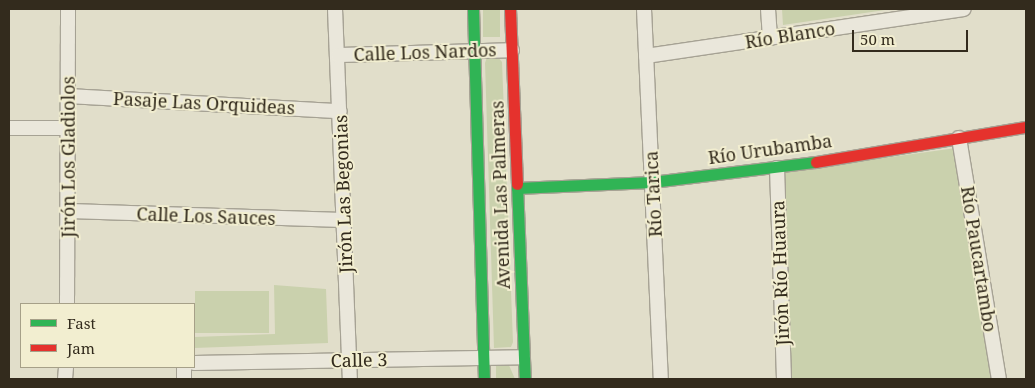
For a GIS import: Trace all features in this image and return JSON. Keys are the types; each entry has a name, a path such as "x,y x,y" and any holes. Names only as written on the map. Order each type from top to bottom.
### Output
{"main road":[{"name":"Avenida Las Palmeras","path":"473,9 484,379"},
{"name":"Avenida Las Palmeras","path":"510,9 525,379"},
{"name":"Río Urubamba","path":"517,188 652,182 776,168 1026,127"}],"street":[{"name":"Jirón Los Gladiolos","path":"67,303 69,211 67,128 68,9"},
{"name":"Jirón Las Begonias","path":"335,9 350,379"},
{"name":"Río Tarica","path":"644,9 661,379"},
{"path":"768,9 770,38"},
{"name":"Río Blanco","path":"646,56 936,11 964,9"},
{"name":"Calle Los Nardos","path":"338,55 512,50"},
{"name":"Pasaje Las Orquideas","path":"68,96 340,111"},
{"path":"9,128 67,128"},
{"name":"Río Paucartambo","path":"959,138 999,379"},
{"name":"Jirón Río Huaura","path":"776,168 784,379"},
{"name":"Calle Los Sauces","path":"69,211 343,220"},
{"name":"Calle 3","path":"195,363 523,357"}],"green space":[{"path":"483,9 500,9 500,37 483,37"},
{"path":"782,9 892,9 783,25"},
{"path":"497,56 502,62 513,342 511,347 494,348 485,63 487,57"},
{"path":"956,148 993,379 791,379 783,172"},
{"path":"274,285 326,289 328,343 195,348 195,337 275,334"},
{"path":"195,291 269,291 269,333 195,333"},
{"path":"508,363 515,379 496,379 496,364"}],"traffic: fast":[{"path":"473,9 484,379"},
{"path":"517,188 652,182 816,162"},
{"path":"517,184 525,379"}],"traffic: jam":[{"path":"510,9 517,184"},
{"path":"816,162 1026,127"}]}
